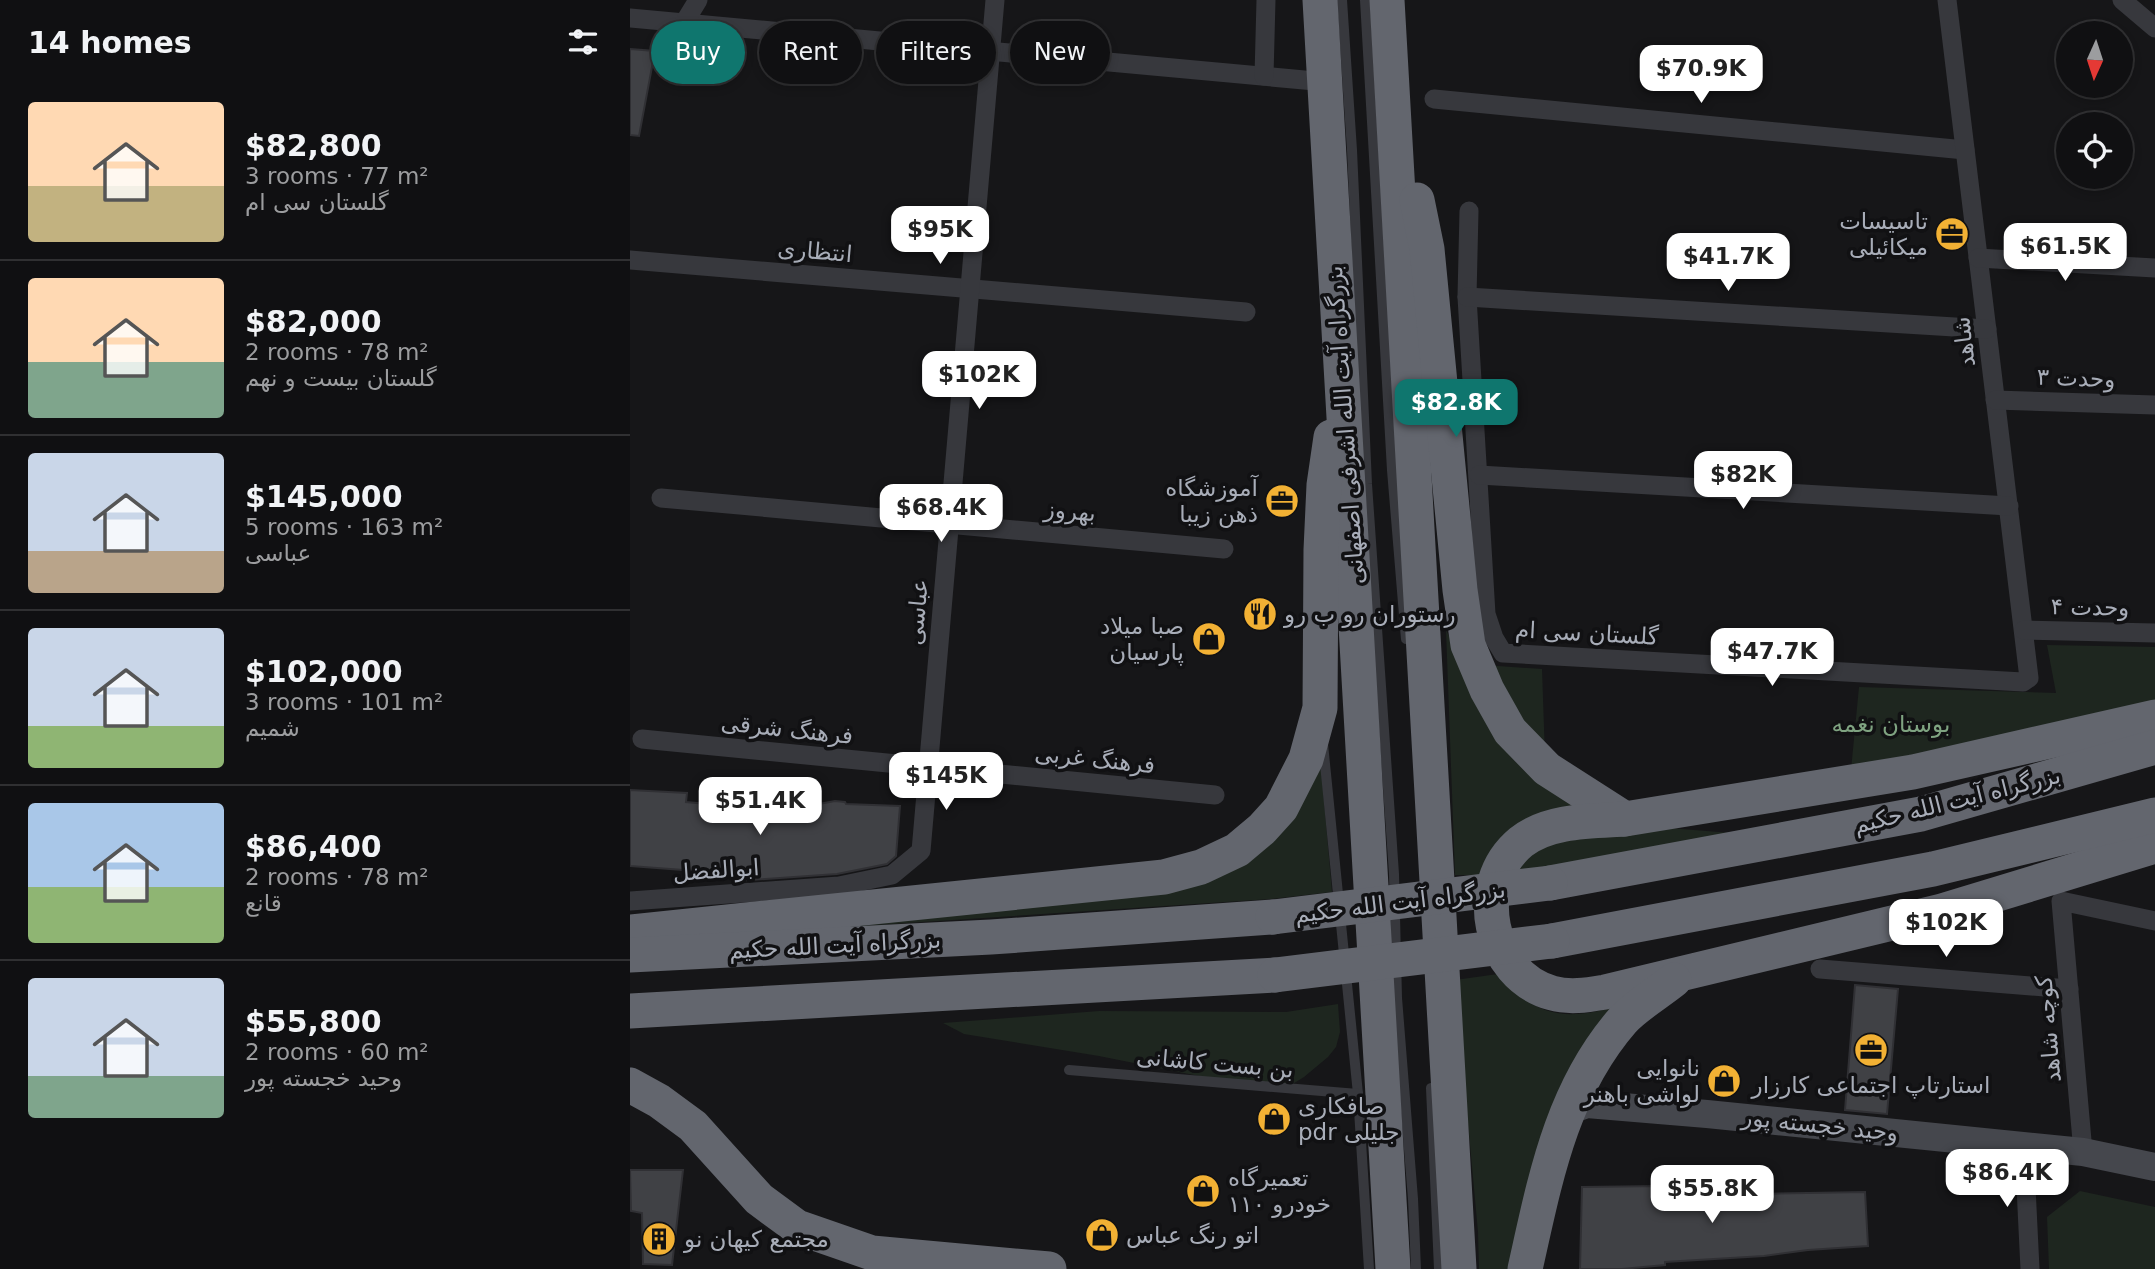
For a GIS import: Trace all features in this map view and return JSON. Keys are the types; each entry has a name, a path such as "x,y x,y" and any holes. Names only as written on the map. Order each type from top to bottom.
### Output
{"highway":[{"name":"بزرگراه آیت الله اشرفی اصفهانی","path":"1320,0 1393,1269"},
{"path":"1387,0 1459,1269"},
{"path":"1393,81 1427,249 1460,590 1468,645 1487,690 1510,732 1547,769 1625,819"},
{"path":"630,932 1164,877 1201,867 1237,850 1281,808 1306,758 1320,708 1324,485 1341,361"},
{"path":"2155,717 1913,772 1544,830 1522,842 1504,862 1491,899 1491,918 1507,963 1525,981 1551,993 1575,997 1942,911 2155,846"},
{"name":"بزرگراه آیت الله حکیم","path":"630,955 991,937 1273,917 1550,883 1921,814 2155,747"},
{"path":"630,1011 1275,975 1552,941 1933,869 2155,815"},
{"path":"1525,1269 1553,1150 1580,1082 1625,1018 1685,971"},
{"path":"630,1085 659,1101 693,1126 759,1199 796,1227 872,1253 1049,1269"}],"main road":[{"name":"وحید خجسته پور","path":"1567,1111 1587,1104 1707,1114 2083,1152 2155,1167"}],"street":[{"path":"685,21 698,0"},
{"name":"عباسی","path":"993,21 995,0"},
{"path":"1264,76 1266,0"},
{"name":"شاهد","path":"1947,0 2029,678"},
{"path":"2122,0 2155,28"},
{"path":"630,18 662,21"},
{"path":"745,29 876,41"},
{"path":"996,52 1326,82"},
{"name":"عباسی","path":"921,851 987,84"},
{"path":"1434,99 1965,150"},
{"name":"گلستان سی ام","path":"1469,211 1467,297 1486,614 1494,638 1503,653 2023,682 2029,678"},
{"path":"1978,258 2155,268"},
{"name":"انتظاری","path":"630,260 1246,312"},
{"path":"1467,297 1987,329"},
{"name":"وحدت ۳","path":"1996,400 2155,405"},
{"path":"1479,475 2009,506"},
{"name":"بهروز","path":"661,498 1224,549"},
{"name":"وحدت ۴","path":"2024,631 2155,633"},
{"name":"فرهنگ شرقی","path":"642,739 928,767"},
{"name":"فرهنگ غربی","path":"928,767 1215,795"},
{"name":"ابوالفضل","path":"630,901 839,886 892,874 921,851"},
{"name":"کوچه شاهد","path":"2083,1152 2062,901 2155,921"},
{"path":"1820,969 2069,989"},
{"path":"2024,1146 2030,1269"}],"lane":[{"path":"1342,0 1352,150 1367,484 1394,874 1397,998 1416,1269"},
{"path":"1365,0 1392,470 1407,646"},
{"path":"1320,708 1358,1094 1369,1269"},
{"path":"1420,886 1422,913"},
{"path":"1424,940 1426,967"},
{"name":"بن بست کاشانی","path":"1069,1070 1358,1094"},
{"path":"1431,1077 1439,1269"}],"green space":[{"path":"1446,630 1460,658 1597,813 1485,875 1455,875"},
{"name":"بوستان نغمه","path":"2047,645 2155,647 2155,700 1851,770 1859,687 2056,693"},
{"path":"1484,665 1542,669 1545,757"},
{"path":"1320,755 1332,892 1271,899 663,939 1185,881"},
{"path":"1669,828 1744,834 1511,872 1541,843"},
{"path":"1498,974 1523,998 1548,1011 1576,1014 1610,1008 1516,1269 1479,1269 1455,980"},
{"path":"1338,1004 1340,1032 1336,1047 1328,1057 1291,1085 1254,1087 1099,1056 964,1034 943,1023 1099,1011 1286,1012"},
{"path":"2080,1191 2155,1207 2155,1269 2049,1269 2047,1217"}],"building":[{"path":"630,49 651,51 651,72 639,136 630,135"},
{"path":"630,790 687,793 686,802 742,807 745,804 798,806 801,802 808,806 835,801 846,804 900,806 896,856 887,864 837,874 735,881 736,874 630,866"},
{"name":"استارتاپ اجتماعی کارزار","path":"1855,985 1898,989 1887,1114 1845,1110"},
{"name":"مجتمع کیهان نو","path":"630,1170 683,1170 672,1265 643,1264 642,1213 631,1211"},
{"path":"1661,1186 1661,1191 1747,1194 1865,1192 1868,1246 1665,1262 1665,1265 1622,1269 1580,1269 1582,1187"}],"place":[{"name":"تاسیسات میکائیلی","path":"1952,234"},
{"name":"آموزشگاه ذهن زیبا","path":"1282,501"},
{"name":"رستوران رو ب رو","path":"1260,614"},
{"name":"صبا میلاد پارسیان","path":"1209,639"},
{"name":"استارتاپ اجتماعی کارزار","path":"1871,1050"},
{"name":"نانوایی لواشی باهنر","path":"1724,1081"},
{"name":"صافکاری pdr جلیلی","path":"1274,1119"},
{"name":"تعمیرگاه خودرو ۱۱۰","path":"1203,1191"},
{"name":"اتو رنگ عباس","path":"1102,1235"},
{"name":"مجتمع کیهان نو","path":"659,1239"}]}
